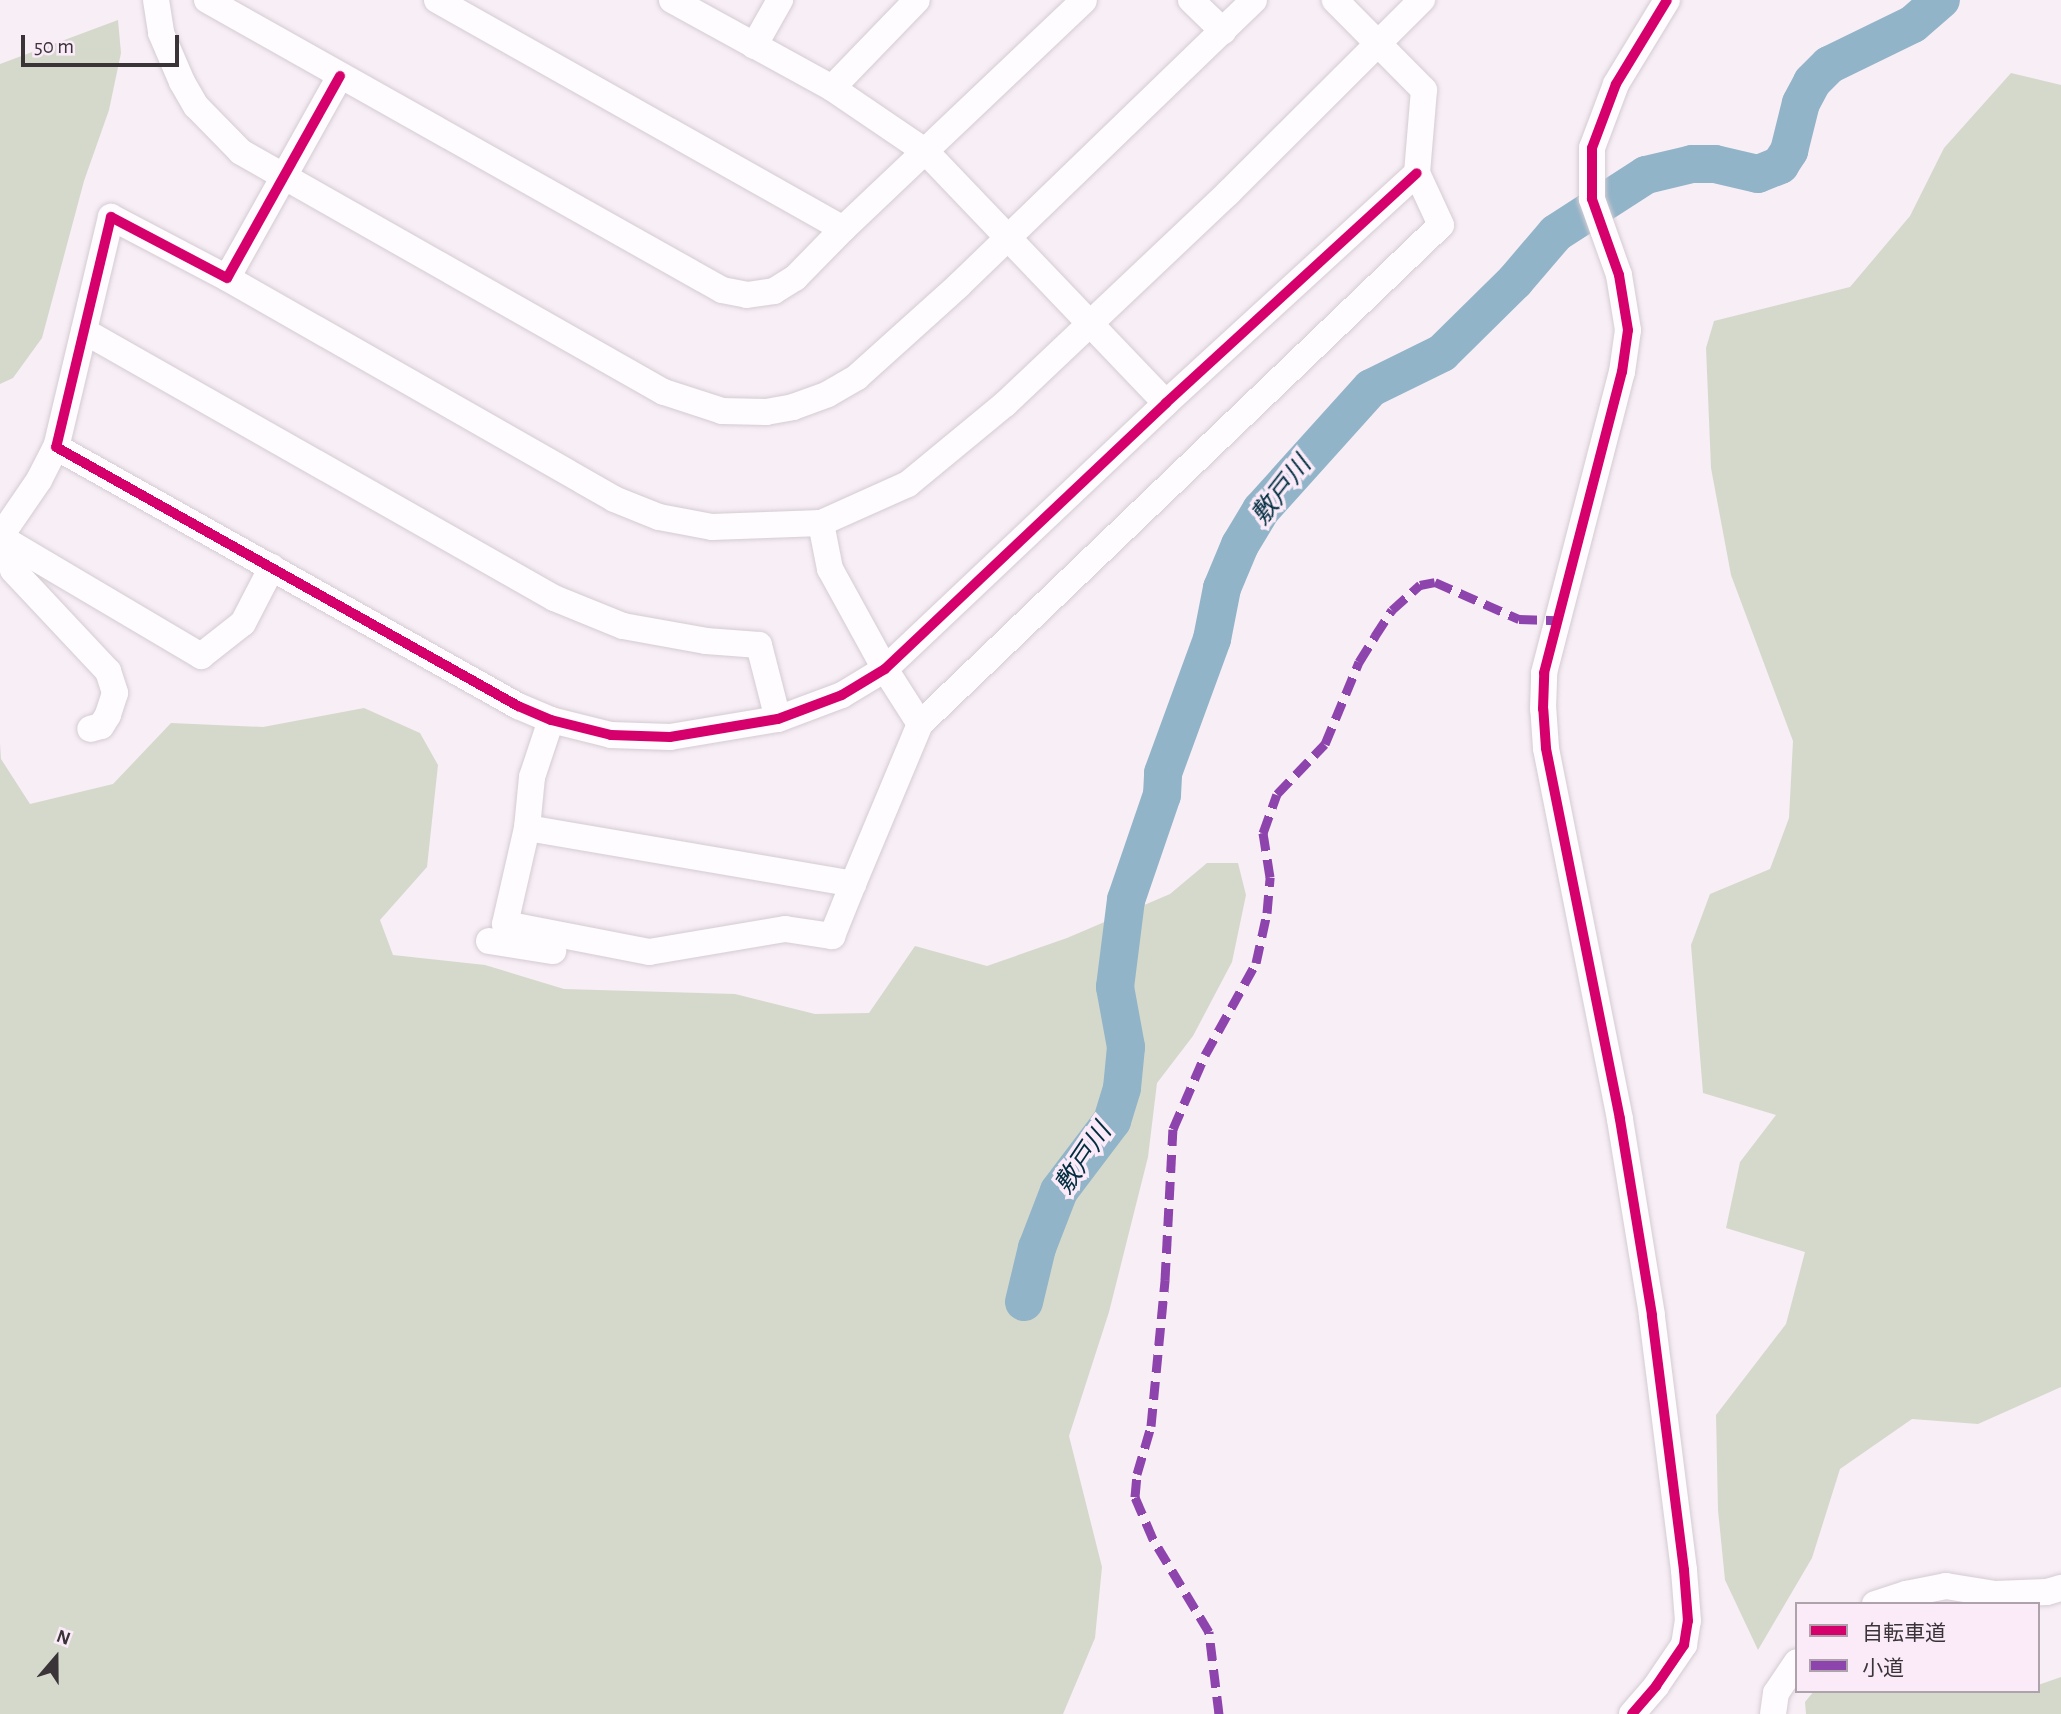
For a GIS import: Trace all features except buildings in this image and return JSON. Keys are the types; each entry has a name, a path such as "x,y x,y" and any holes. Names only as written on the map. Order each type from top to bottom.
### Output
{"street":[{"path":"156,0 169,57 196,106 241,152 282,178 664,392 722,411 766,412 793,407 828,394 858,377 1254,0"},
{"path":"207,0 722,290 747,295 774,291 795,278 926,152 1066,6"},
{"path":"437,0 843,229"},
{"path":"672,0 832,88 926,152 1166,403"},
{"path":"754,46 780,0"},
{"path":"832,88 917,0"},
{"path":"1191,0 1223,31"},
{"path":"489,941 623,961 649,952 785,929 832,936 920,724 1441,225 1417,173 1424,90 1335,0"},
{"path":"0,537 39,480 56,447 111,218 227,278 614,499 659,517 712,527 821,523 908,484 1005,404 1379,45 1422,0"},
{"path":"1632,1714 1656,1686 1684,1645 1688,1621 1684,1570 1652,1315 1635,1210 1620,1119 1546,748 1543,709 1545,673 1622,372 1628,330 1619,275 1592,199 1592,148 1616,84 1667,0"},
{"path":"227,278 340,76"},
{"path":"56,447 519,705 551,720 611,735 670,737 778,719 842,695 885,669 1166,403 1417,173"},
{"path":"83,331 554,598 623,626 706,641 759,645 778,719"},
{"path":"821,523 830,569 885,669 920,724"},
{"path":"0,537 201,656 243,623 272,567"},
{"path":"0,537 13,570 108,671 115,693 108,715 101,726 90,729"},
{"path":"551,720 532,777 527,828 505,924 649,952"},
{"path":"527,828 853,884"},
{"path":"1881,1602 1946,1586 1995,1594 2047,1592 2061,1588"},
{"path":"1773,1714 1776,1693 1795,1665"}],"shaded area":[{"path":"118,20 121,53 109,110 84,181 42,338 13,378 0,384 0,64"},
{"path":"2011,73 2061,85 2061,1387 1978,1424 1912,1419 1840,1469 1812,1558 1758,1650 1725,1580 1718,1510 1716,1415 1786,1324 1805,1252 1726,1228 1740,1162 1776,1115 1703,1093 1691,945 1710,894 1770,869 1789,818 1793,741 1731,575 1711,468 1706,348 1714,321 1850,287 1910,216 1944,148"},
{"path":"364,708 420,733 438,765 427,867 380,920 393,955 485,965 564,989 735,994 815,1014 869,1013 915,946 987,966 1067,938 1170,894 1207,863 1238,863 1246,895 1232,962 1193,1036 1157,1083 1148,1157 1109,1312 1069,1436 1102,1567 1095,1638 1063,1714 0,1714 0,743 1,759 30,804 113,784 171,723 263,727"},
{"path":"2061,1677 2061,1714 1806,1714 1805,1702 1812,1693 2040,1693 2040,1684"}],"waterway":[{"name":"敷戸川","path":"1024,1302 1037,1248 1059,1191 1112,1121 1122,1088 1126,1047 1115,987 1126,900 1162,795 1163,773 1212,639 1222,588 1240,545 1261,510 1371,388 1442,353 1515,281 1556,233 1646,175 1692,164 1715,164 1758,174 1780,165 1789,151 1801,103 1812,82 1829,65 1913,24 1941,0"}],"marked path":[{"path":"1219,1714 1209,1632 1153,1539 1135,1497 1137,1474 1151,1426 1165,1280 1173,1129 1205,1055 1256,963 1267,913 1270,877 1263,833 1277,794 1325,744 1359,662 1375,636 1392,610 1420,585 1435,582 1519,619 1557,620"}],"cycle path":[{"path":"1632,1714 1656,1686 1684,1645 1688,1621 1684,1570 1652,1315 1620,1119 1546,748 1543,709 1544,673 1622,372 1628,330 1619,275 1592,199 1592,148 1616,84 1667,0"},
{"path":"340,76 227,278 111,217 56,447 518,706 551,720 611,735 670,737 778,719 842,695 885,669 1166,403 1417,173"}]}
